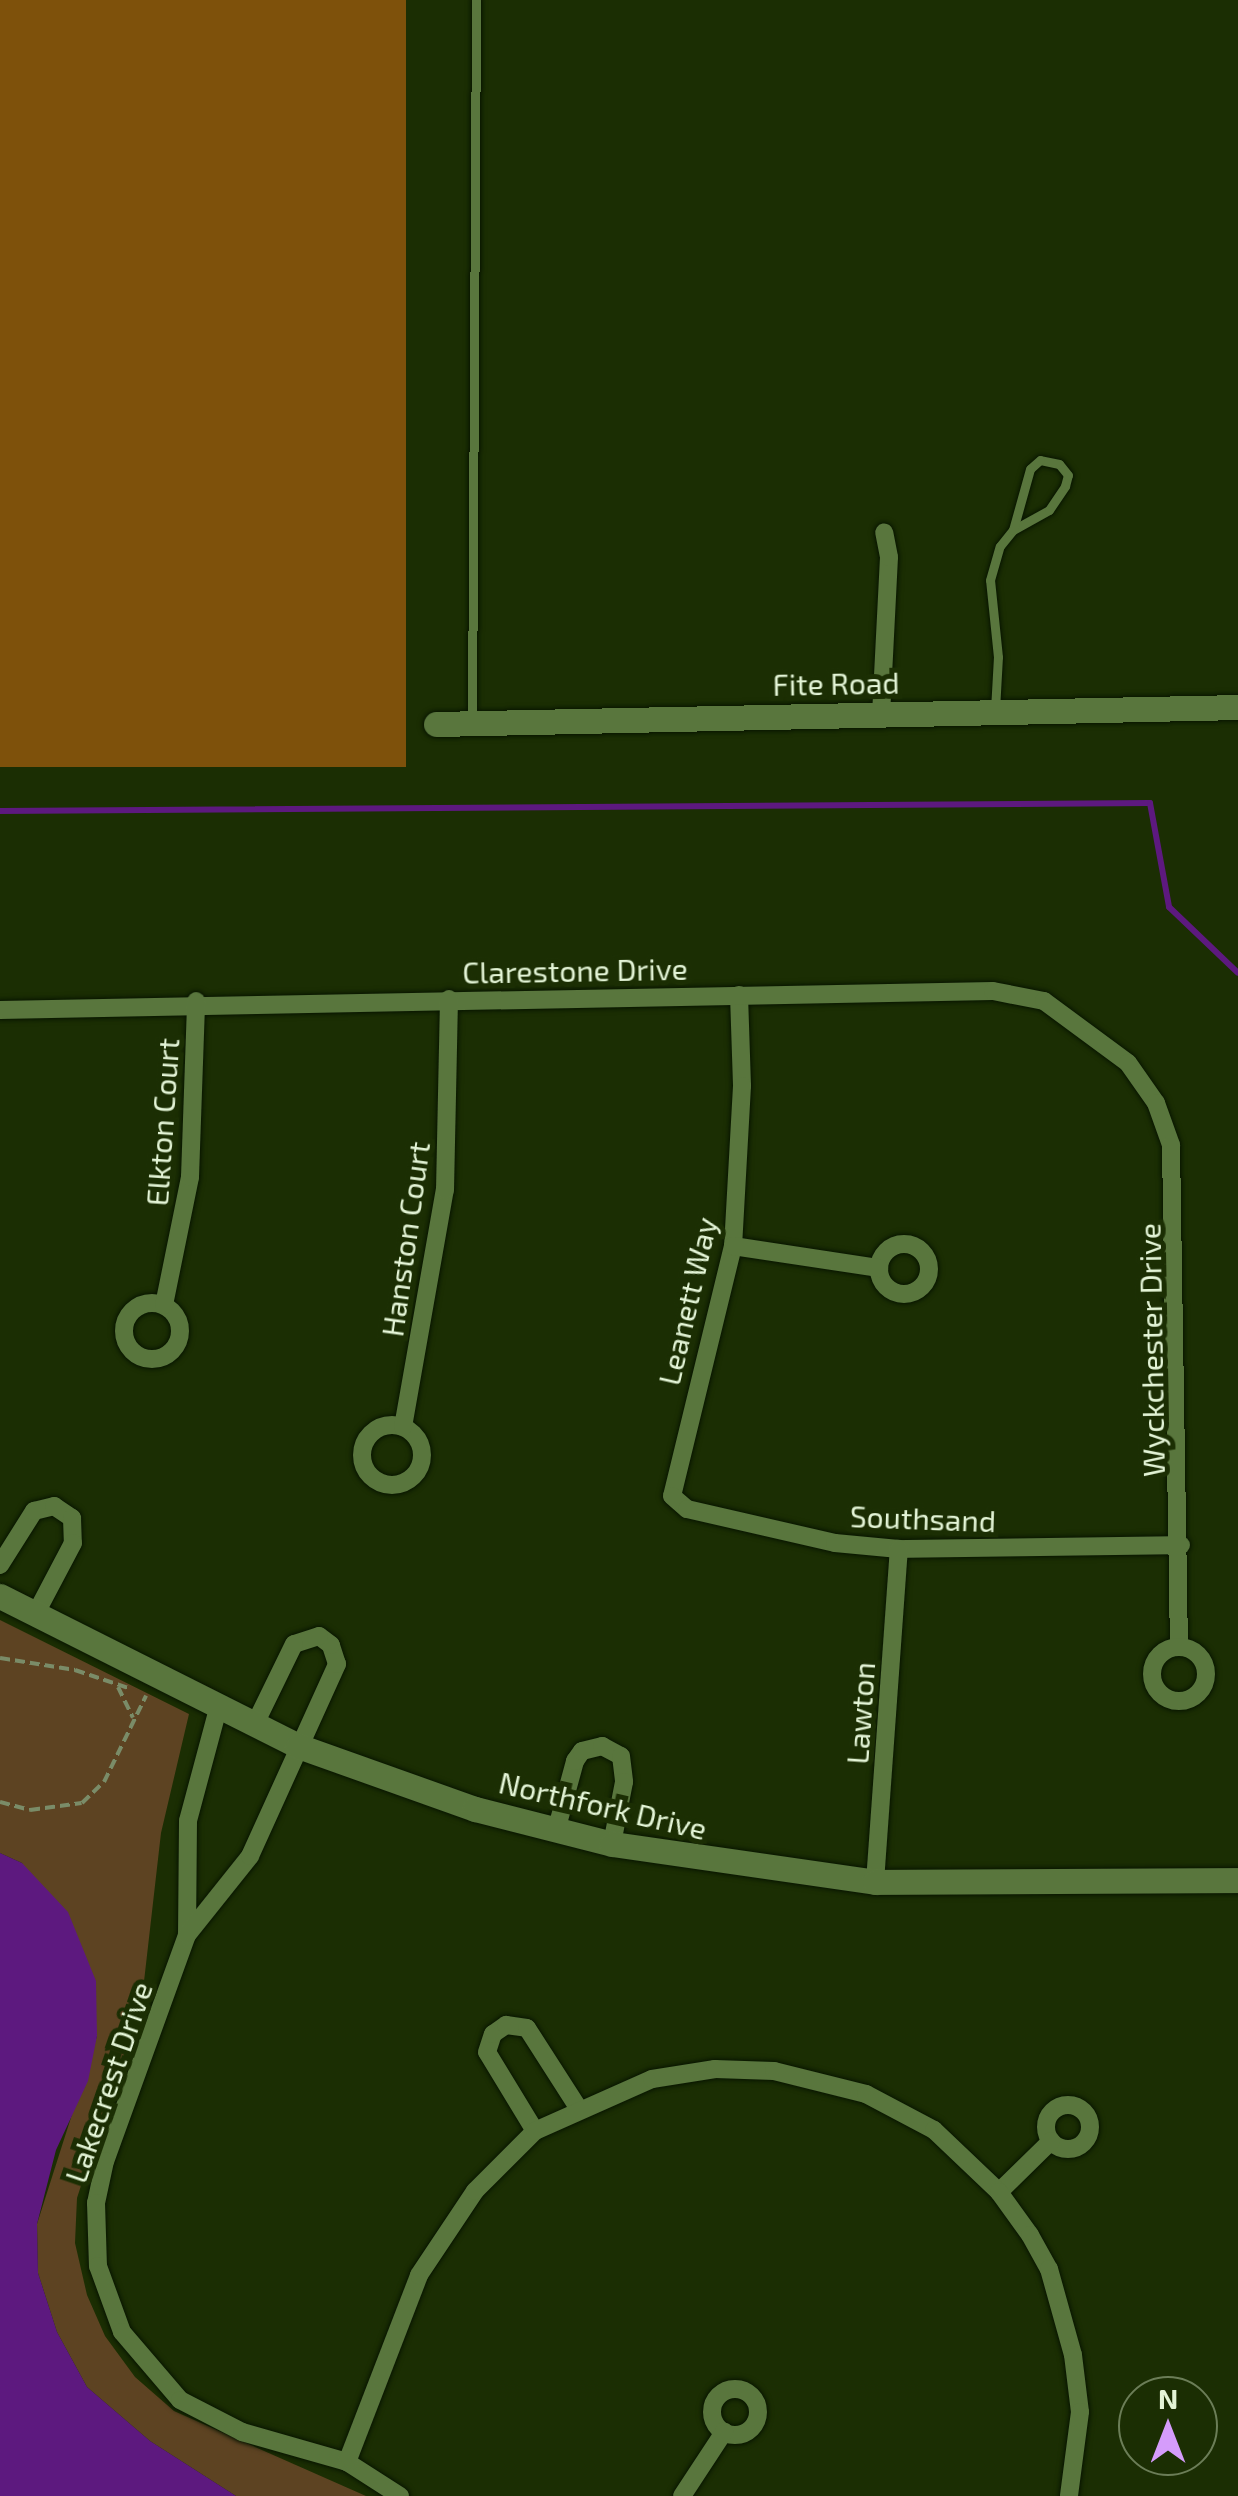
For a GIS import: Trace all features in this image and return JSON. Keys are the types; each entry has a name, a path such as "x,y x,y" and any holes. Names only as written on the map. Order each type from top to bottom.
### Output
{"street":[{"path":"881,715 884,532"},
{"name":"Fite Road","path":"436,724 1238,707"},
{"name":"Clarestone Drive","path":"0,1010 196,1002 994,992 1044,1002 1128,1063"},
{"name":"Leanett Way","path":"672,1496 733,1246 742,1086 739,995"},
{"name":"Hanston Court","path":"403,1426 445,1190 448,999"},
{"name":"Elkton Court","path":"164,1305 190,1177 196,1002"},
{"name":"Wyckchester Drive","path":"1128,1063 1156,1103 1171,1145 1181,1545 1179,1647"},
{"path":"733,1246 879,1268"},
{"name":"Southsand","path":"672,1496 686,1509 835,1543 899,1549 1181,1545"},
{"path":"0,1564 34,1511 54,1506 72,1518 73,1543 35,1614"},
{"name":"Lawton","path":"875,1882 899,1549"},
{"name":"Northfork Drive","path":"0,1596 298,1746 556,1831 612,1844 875,1882 1238,1880"},
{"name":"Lakecrest Drive","path":"255,1724 294,1644 319,1636 337,1652 337,1664 250,1856 187,1935 104,2161 95,2235 106,2294 137,2355 180,2400 242,2432 347,2462 400,2496"},
{"name":"Lakecrest Drive","path":"187,1935 188,1820 219,1705"},
{"path":"556,1831 575,1762 582,1751 602,1746 622,1756 612,1844"},
{"path":"535,2131 487,2052 506,2025 526,2028 580,2110"},
{"path":"347,2462 419,2275 476,2191 535,2131 684,2072 804,2075 866,2094 934,2130 999,2192 1049,2269 1067,2328 1080,2412 1069,2496"},
{"path":"999,2192 1051,2141"},
{"path":"682,2496 724,2432"}],"lane":[{"path":"472,724 476,0"},
{"path":"995,712 998,658 990,580 1000,546 1013,530 1049,510 1068,476 1059,464 1040,460 1030,470 1013,530"}],"path":[{"path":"0,1658 75,1670 163,1704"},
{"path":"118,1687 134,1719"},
{"path":"0,1802 30,1810 82,1803 104,1782 146,1696"}],"shaded area":[{"path":"0,0 406,0 406,767 0,767"},
{"path":"0,1620 189,1714 161,1833 142,1999 77,2198 75,2243 87,2295 105,2336 135,2377 174,2411 366,2496 236,2496 150,2441 87,2387 57,2332 38,2273 37,2224 97,2036 22,1863 0,1853"},
{"path":"0,1853 22,1863 68,1912 96,1981 97,2036 88,2081 56,2150 37,2224 38,2273 57,2332 87,2387 150,2441 236,2496 0,2496"}],"waterway":[{"path":"0,811 1150,803 1169,907 1238,973"}]}
